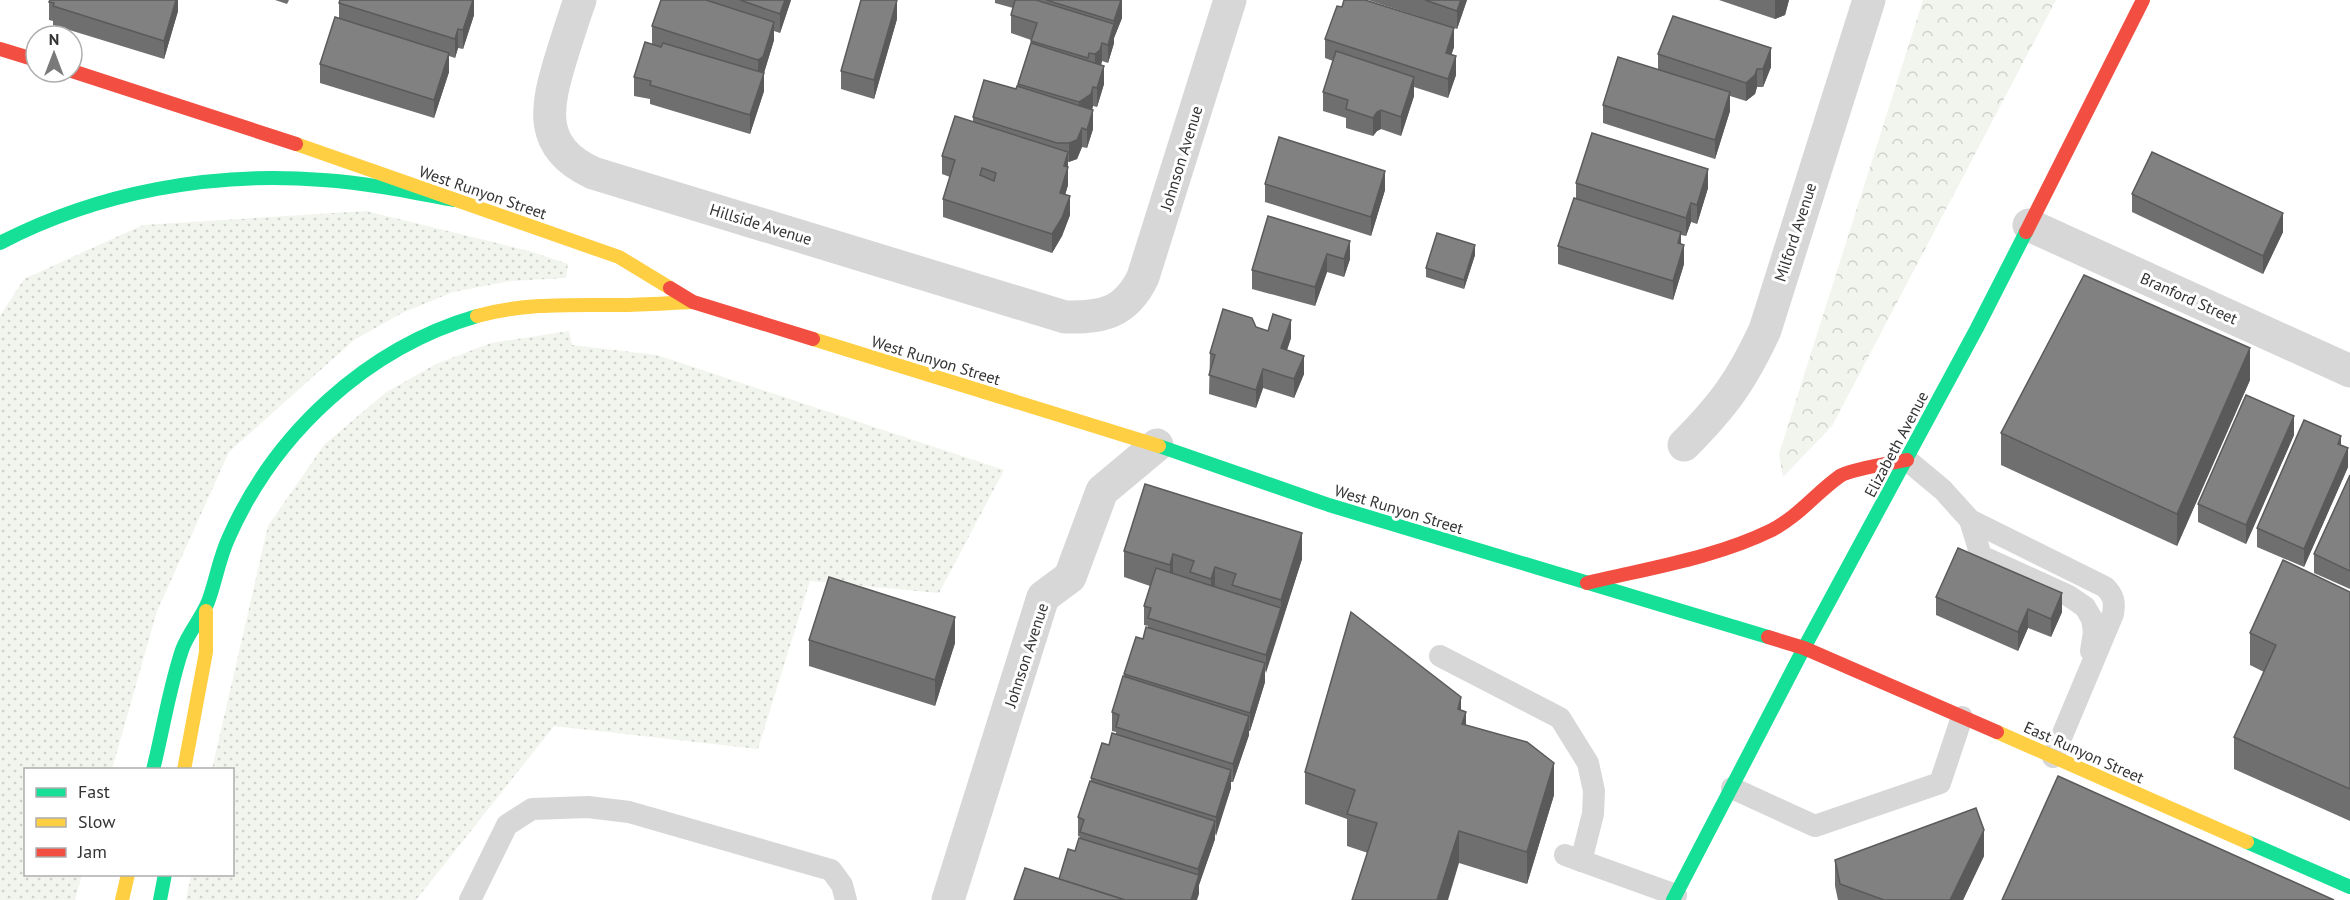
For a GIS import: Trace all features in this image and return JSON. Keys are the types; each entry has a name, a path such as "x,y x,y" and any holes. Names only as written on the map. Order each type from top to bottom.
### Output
{"main road":[{"name":"Elizabeth Avenue","path":"1674,898 1804,648 1907,460 2143,0"},
{"path":"0,50 24,57"},
{"name":"West Runyon Street","path":"84,75 237,124 619,257 693,302 1157,445 1329,505 1804,648"},
{"path":"0,243 57,216 99,202 208,182 277,178 312,179 347,182 454,200"},
{"path":"153,768 183,648 206,607 229,537 263,474 312,415 365,370 430,332 500,309 575,303 617,305 693,302"},
{"path":"1587,583 1708,554 1739,544 1773,529 1803,510 1842,475 1907,460"},
{"path":"184,768 206,652 206,607"},
{"name":"East Runyon Street","path":"1804,648 2350,887"},
{"path":"122,900 128,876"},
{"path":"160,900 165,876"}],"street":[{"name":"Hillside Avenue","path":"580,0 551,91 548,108 550,125 557,143 578,166 593,173 1065,317 1090,317 1118,309"},
{"name":"Johnson Avenue","path":"1118,309 1137,289 1143,277 1230,0"},
{"name":"Milford Avenue","path":"1684,445 1731,393 1750,362 1765,330 1869,0"},
{"name":"Branford Street","path":"2029,225 2350,371"},
{"name":"Johnson Avenue","path":"948,900 1043,597 1070,577 1102,491 1157,445"}],"lane":[{"path":"1907,460 1944,490 1970,520 2105,587 2112,594 2115,605 2113,614 2053,757"},
{"path":"1970,520 1981,556 2069,596 2085,607 2092,619 2094,632 2086,676"},
{"path":"1440,656 1560,718 1588,763 1594,791 1593,814 1573,858 1674,898"},
{"path":"1732,788 1815,826 1940,783 1962,717"},
{"path":"470,900 507,825 532,809 588,807 629,812 831,870 842,885 846,900"}],"green space":[{"path":"1923,0 2056,0 1832,426 1783,477 1779,454"},
{"path":"366,211 529,251 568,264 566,278 510,281 453,292 402,313 354,340 229,452 157,611 112,768 24,768 24,876 82,876 75,900 0,900 0,316 24,279 143,225"},
{"path":"569,331 572,345 657,355 1004,470 939,593 810,581 758,749 554,726 416,900 186,900 191,876 234,876 234,768 212,768 268,526 324,445 385,393 436,364 491,343"}],"building":[{"path":"50,0 176,0 164,41 53,6 54,3 49,2"},
{"path":"340,0 473,0 463,30 458,29 455,39 339,3"},
{"path":"661,0 706,0 774,22 763,57 758,60 652,26"},
{"path":"740,0 785,0 780,14"},
{"path":"861,0 897,0 874,80 841,71"},
{"path":"1015,0 1036,0 1114,24 1108,45 1102,43 1100,50 1095,54 1089,53 1088,58 1031,41 1037,23 1011,15"},
{"path":"1046,0 1121,0 1114,21"},
{"path":"1344,0 1365,0 1454,28 1446,53 1456,56 1448,79 1325,39 1337,6 1342,7"},
{"path":"1425,0 1461,0 1457,11"},
{"path":"1673,16 1771,48 1763,69 1757,69 1755,75 1746,83 1658,54"},
{"path":"335,17 449,53 434,100 320,64"},
{"path":"645,42 661,47 663,43 764,73 750,115 650,85 651,81 634,77"},
{"path":"1031,43 1104,66 1097,88 1093,87 1091,94 1079,102 1018,84"},
{"path":"1336,51 1414,77 1401,117 1381,110 1373,118 1346,109 1348,100 1323,92"},
{"path":"1618,57 1730,92 1715,140 1603,105"},
{"path":"984,80 1016,89 1017,86 1093,110 1087,130 1082,128 1077,140 1057,143 973,117"},
{"path":"955,116 1068,152 1064,166 1068,167 1060,193 1070,196 1062,218 1052,234 943,199 955,160 942,156","holes":["982,168 996,173 994,181 980,175"]},
{"path":"1592,133 1708,169 1697,205 1691,203 1686,218 1576,183"},
{"path":"1279,137 1385,171 1371,217 1265,184"},
{"path":"2152,152 2283,213 2263,256 2132,194"},
{"path":"1574,198 1681,232 1678,243 1684,245 1673,281 1558,246"},
{"path":"1268,216 1350,241 1344,259 1327,254 1315,287 1252,270"},
{"path":"1437,233 1475,245 1464,280 1426,268"},
{"path":"2084,275 2250,348 2177,514 2001,433"},
{"path":"1223,309 1252,318 1256,327 1268,331 1273,314 1291,320 1281,348 1304,356 1294,379 1263,369 1256,390 1209,375 1215,355 1210,353"},
{"path":"2246,395 2294,416 2246,525 2198,504"},
{"path":"2304,420 2341,436 2338,444 2348,448 2304,549 2257,528"},
{"path":"2350,475 2350,571 2314,554"},
{"path":"1145,484 1302,533 1281,600 1232,585 1236,574 1215,567 1211,579 1190,572 1194,561 1173,554 1170,565 1124,551"},
{"path":"1958,548 2062,593 2051,619 2028,609 2018,632 1936,597"},
{"path":"2283,560 2350,592 2350,789 2234,737 2276,645 2250,633"},
{"path":"1156,568 1281,608 1266,655 1148,618 1151,608 1144,606"},
{"path":"829,577 955,617 935,680 809,640"},
{"path":"1351,612 1461,697 1458,709 1466,712 1462,724 1527,742 1554,763 1527,852 1459,831 1437,900 1352,900 1377,823 1347,814 1355,790 1305,772"},
{"path":"1146,627 1265,663 1250,713 1124,674 1136,637 1143,639"},
{"path":"1123,676 1249,716 1233,764 1116,727 1119,715 1112,712"},
{"path":"1112,733 1231,770 1216,817 1091,778 1102,743 1109,745"},
{"path":"2058,776 2334,900 2002,900"},
{"path":"1090,781 1215,821 1198,869 1080,832 1084,820 1078,817"},
{"path":"1976,808 1984,830 1950,900 1884,900 1840,884 1835,860"},
{"path":"1079,838 1199,875 1191,900 1125,900 1059,879 1068,849 1075,851"},
{"path":"1025,868 1125,900 1014,900"}],"traffic: fast":[{"path":"0,243 76,210 116,198 157,189 240,179 282,178 339,181 454,200"},
{"path":"1673,900 1804,648 1977,328 2026,232"},
{"path":"153,768 182,650 208,602 229,537 248,499 272,463 299,430 329,400 362,373 398,349 437,330 477,316"},
{"path":"1159,446 1329,505 1768,637"},
{"path":"2247,842 2350,887"},
{"path":"160,900 165,876"}],"traffic: slow":[{"path":"296,144 619,257 670,288"},
{"path":"477,316 512,309 547,306 693,302"},
{"path":"813,339 1159,446"},
{"path":"184,768 206,652 206,611"},
{"path":"1997,732 2247,842"},
{"path":"122,900 128,876"}],"traffic: jam":[{"path":"2026,232 2143,0"},
{"path":"0,49 24,56"},
{"path":"84,75 296,144"},
{"path":"670,288 693,302 813,339"},
{"path":"1587,583 1705,555 1750,540 1791,518 1845,473 1907,460"},
{"path":"1768,637 1804,648 1997,732"}]}
